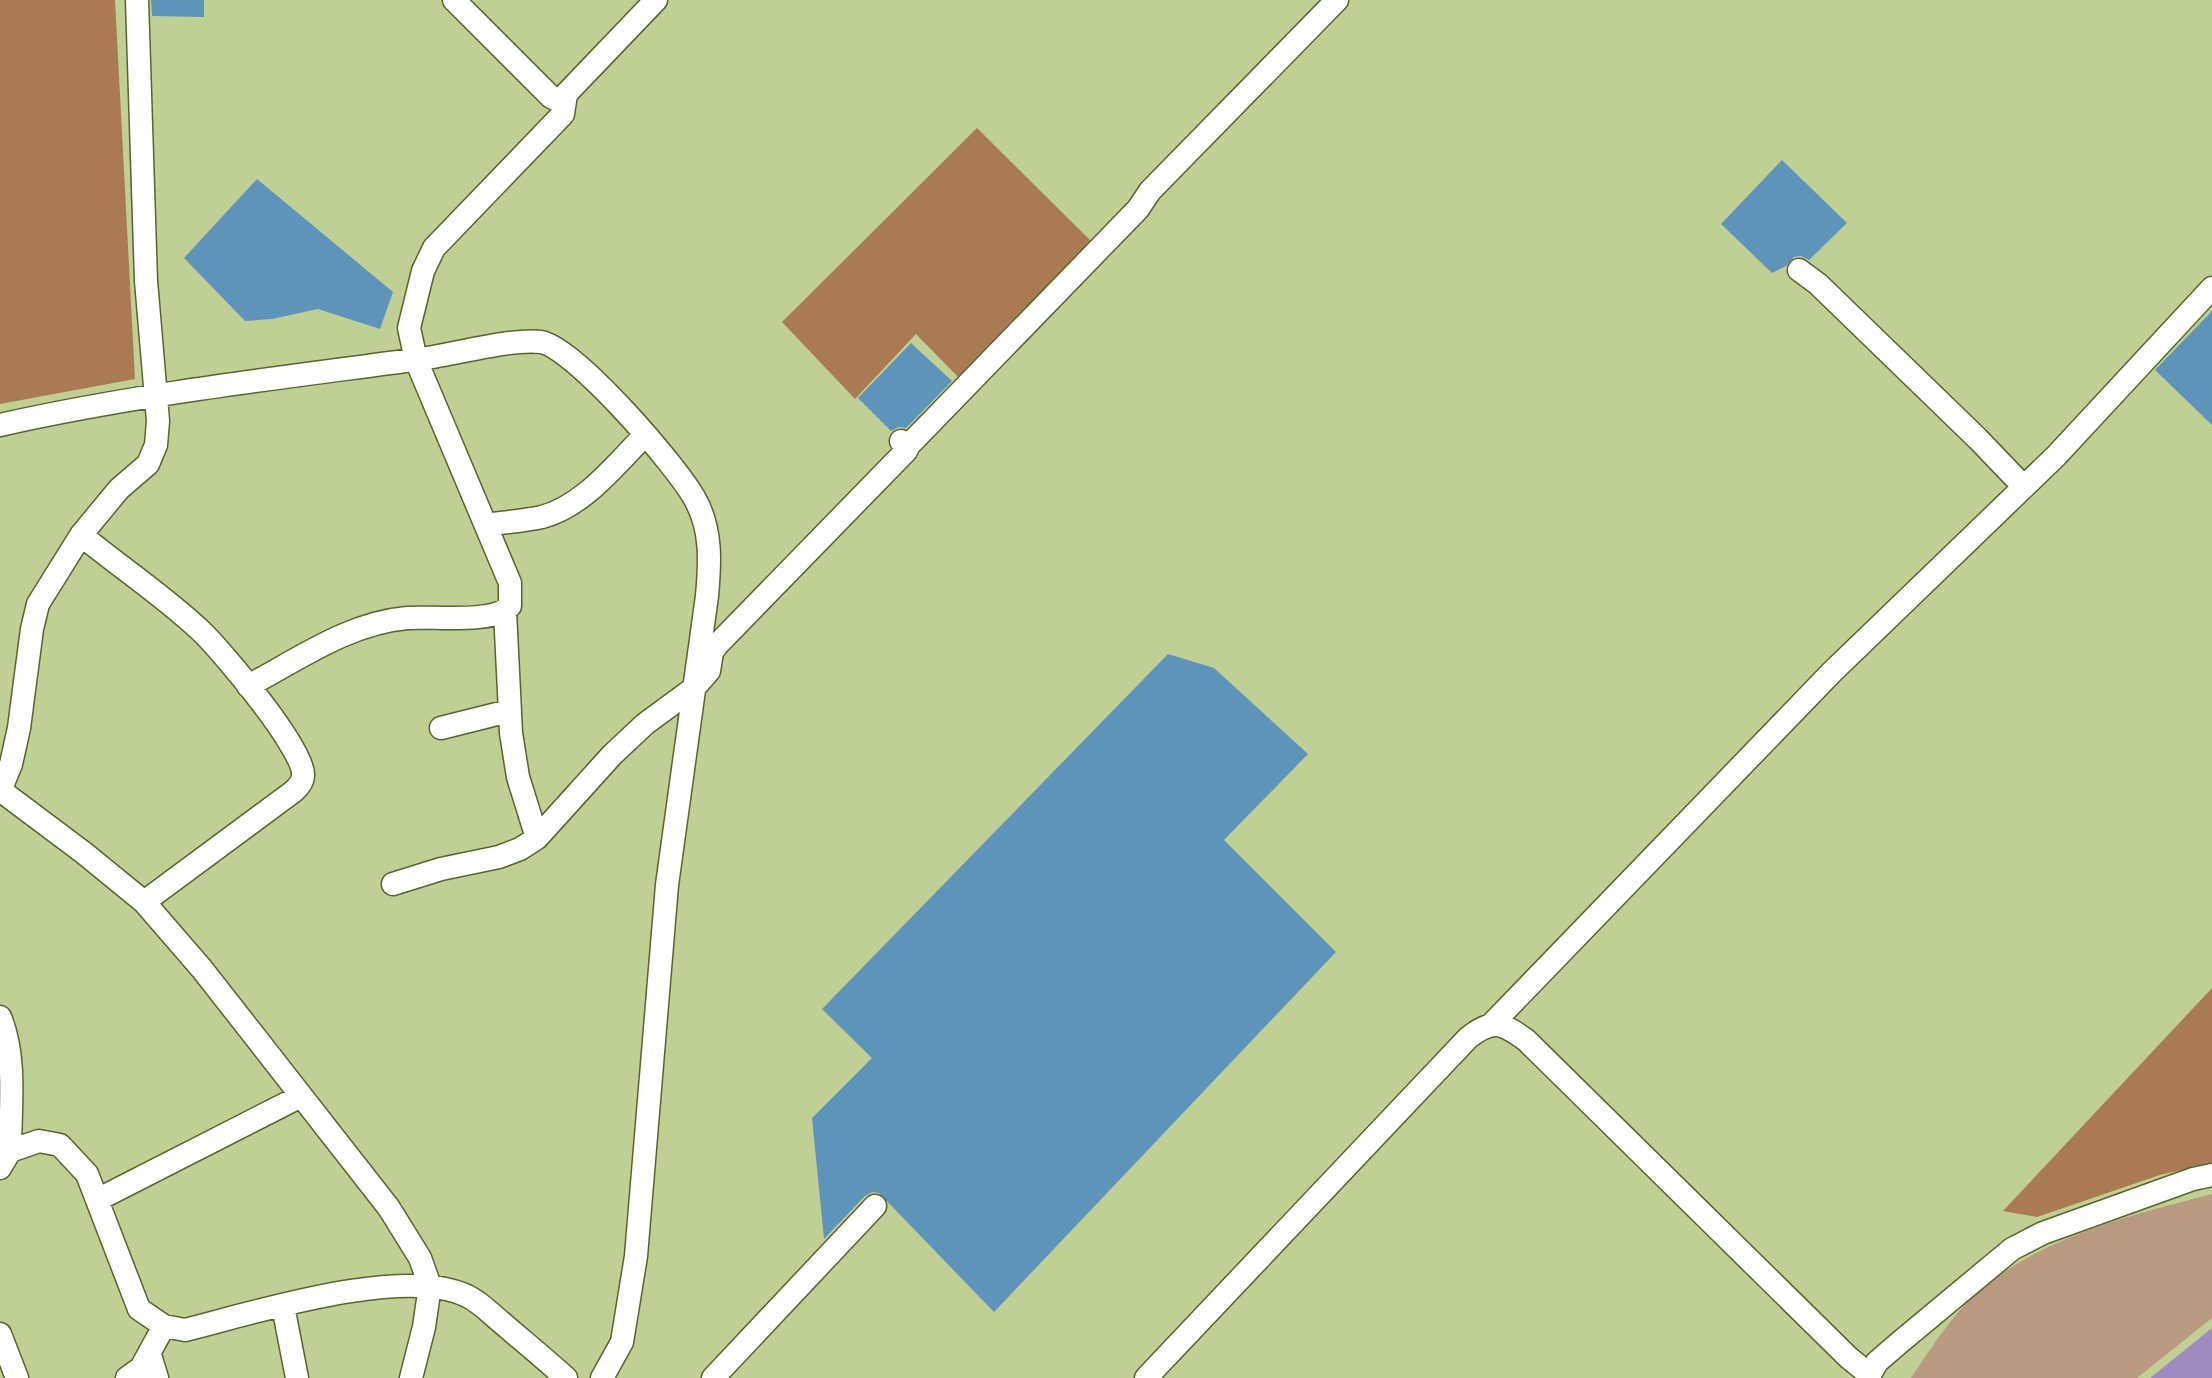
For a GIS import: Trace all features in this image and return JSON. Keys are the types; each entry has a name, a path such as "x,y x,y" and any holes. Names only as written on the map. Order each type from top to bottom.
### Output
{"street":[{"path":"137,0 146,281 158,421 154,454 148,464 119,489 81,535 38,604 19,728 5,763 0,790 144,902 202,969 398,1220 420,1258 430,1286 424,1327 411,1378"},
{"path":"454,0 551,97 564,103"},
{"path":"248,686 344,634 375,622 496,615 505,611 512,601 510,583 416,360 409,328 423,271 434,248 563,114 566,94 656,0"},
{"path":"393,884 441,869 499,857 537,838 612,755 645,724 694,688 709,671 712,652 717,645 840,519 905,443 1138,209 1150,191 1337,0"},
{"path":"1799,270 1818,284 2024,487"},
{"path":"1146,1378 1468,1038 1491,1025 1832,672 2024,487 2212,288"},
{"path":"0,425 156,395 528,342 543,343 558,349 578,367 645,435 683,480 697,502 706,527 710,557 707,596 667,885 634,1271 622,1342 602,1378"},
{"path":"486,525 543,516 575,502 645,435"},
{"path":"81,535 203,633 248,686 297,755 303,777 300,785 144,902"},
{"path":"505,611 509,711 518,777 537,838"},
{"path":"441,728 509,711"},
{"path":"0,1017 4,1027 5,1160 39,1141 60,1145 87,1174 139,1309 164,1326 185,1330 370,1288 430,1286 454,1291 475,1301 566,1378"},
{"path":"1491,1025 1505,1025 1526,1040 1868,1376 1899,1343 2012,1249 2043,1233 2212,1175"},
{"path":"97,1200 301,1096"},
{"path":"713,1378 875,1206"},
{"path":"283,1306 297,1378"},
{"path":"127,1378 141,1368 164,1326"},
{"path":"0,1334 17,1378"},
{"path":"150,1355 157,1378"}],"shaded area":[{"path":"0,0 115,0 135,379 0,404"},
{"path":"977,128 1092,242 960,379 916,334 855,399 782,322"},
{"path":"2212,988 2212,1163 2160,1175 2037,1217 2003,1211"},
{"path":"2212,1194 2212,1318 2137,1378 1911,1378 1966,1304 2013,1266 2096,1228"},
{"path":"2212,1328 2212,1378 2150,1378"}],"building":[{"path":"151,0 204,0 204,17 152,16"},
{"path":"1782,160 1847,223 1809,260 1794,257 1786,266 1772,273 1721,224"},
{"path":"257,179 393,292 380,329 318,309 272,319 245,321 184,258"},
{"path":"2212,311 2212,425 2155,370"},
{"path":"911,343 952,381 906,428 891,431 858,398"},
{"path":"1168,654 1214,668 1308,754 1224,840 1336,952 994,1312 879,1193 872,1192 865,1196 824,1239 812,1118 872,1058 822,1009"}]}
